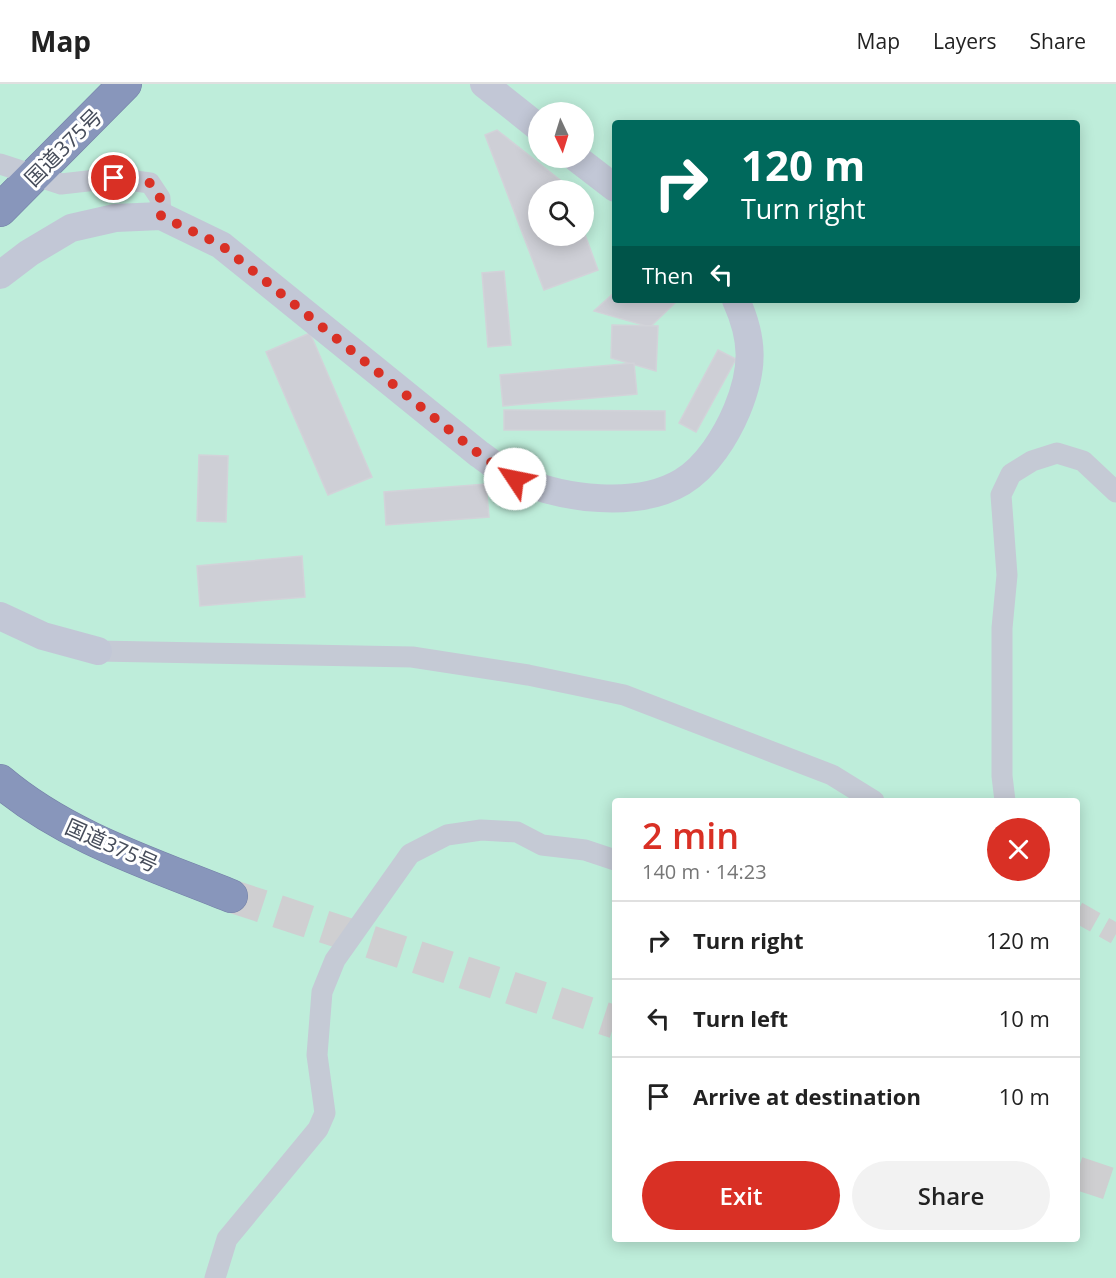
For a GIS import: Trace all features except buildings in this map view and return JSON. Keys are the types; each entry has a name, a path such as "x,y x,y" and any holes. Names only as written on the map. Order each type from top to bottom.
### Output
{"highway":[{"name":"国道375号","path":"0,210 125,84"},
{"name":"国道375号","path":"0,781 22,800 72,831 231,896"}],"street":[{"path":"484,84 528,119"},
{"path":"0,164 61,184 114,178 150,183 160,198 161,216"},
{"path":"589,168 612,186"},
{"path":"0,275 28,253 71,228 115,218 161,216 221,245 479,454 515,479 557,493 601,499 643,496 682,482 706,460 729,430 741,402 750,364 748,327 737,303"},
{"path":"1005,798 1002,776 1002,628 1008,575 1001,495 1011,474 1032,461 1057,453 1083,461 1116,492"},
{"path":"0,616 42,636 98,651 412,657 528,675 624,695 832,775 869,798"},
{"path":"215,1278 227,1239 318,1129 325,1113 317,1055 322,992 335,960 410,854 447,835 481,830 517,832 542,845 585,850 612,859"}],"green space":[{"path":"0,84 1116,84 1116,1278 0,1278"}],"tunnel":[{"path":"231,896 612,1021"},
{"path":"1080,914 1116,934"},
{"path":"1080,1174 1116,1186"}],"route":[{"path":"114,178 150,183 160,198 161,216 188,226 221,245 479,454 515,479"}]}
